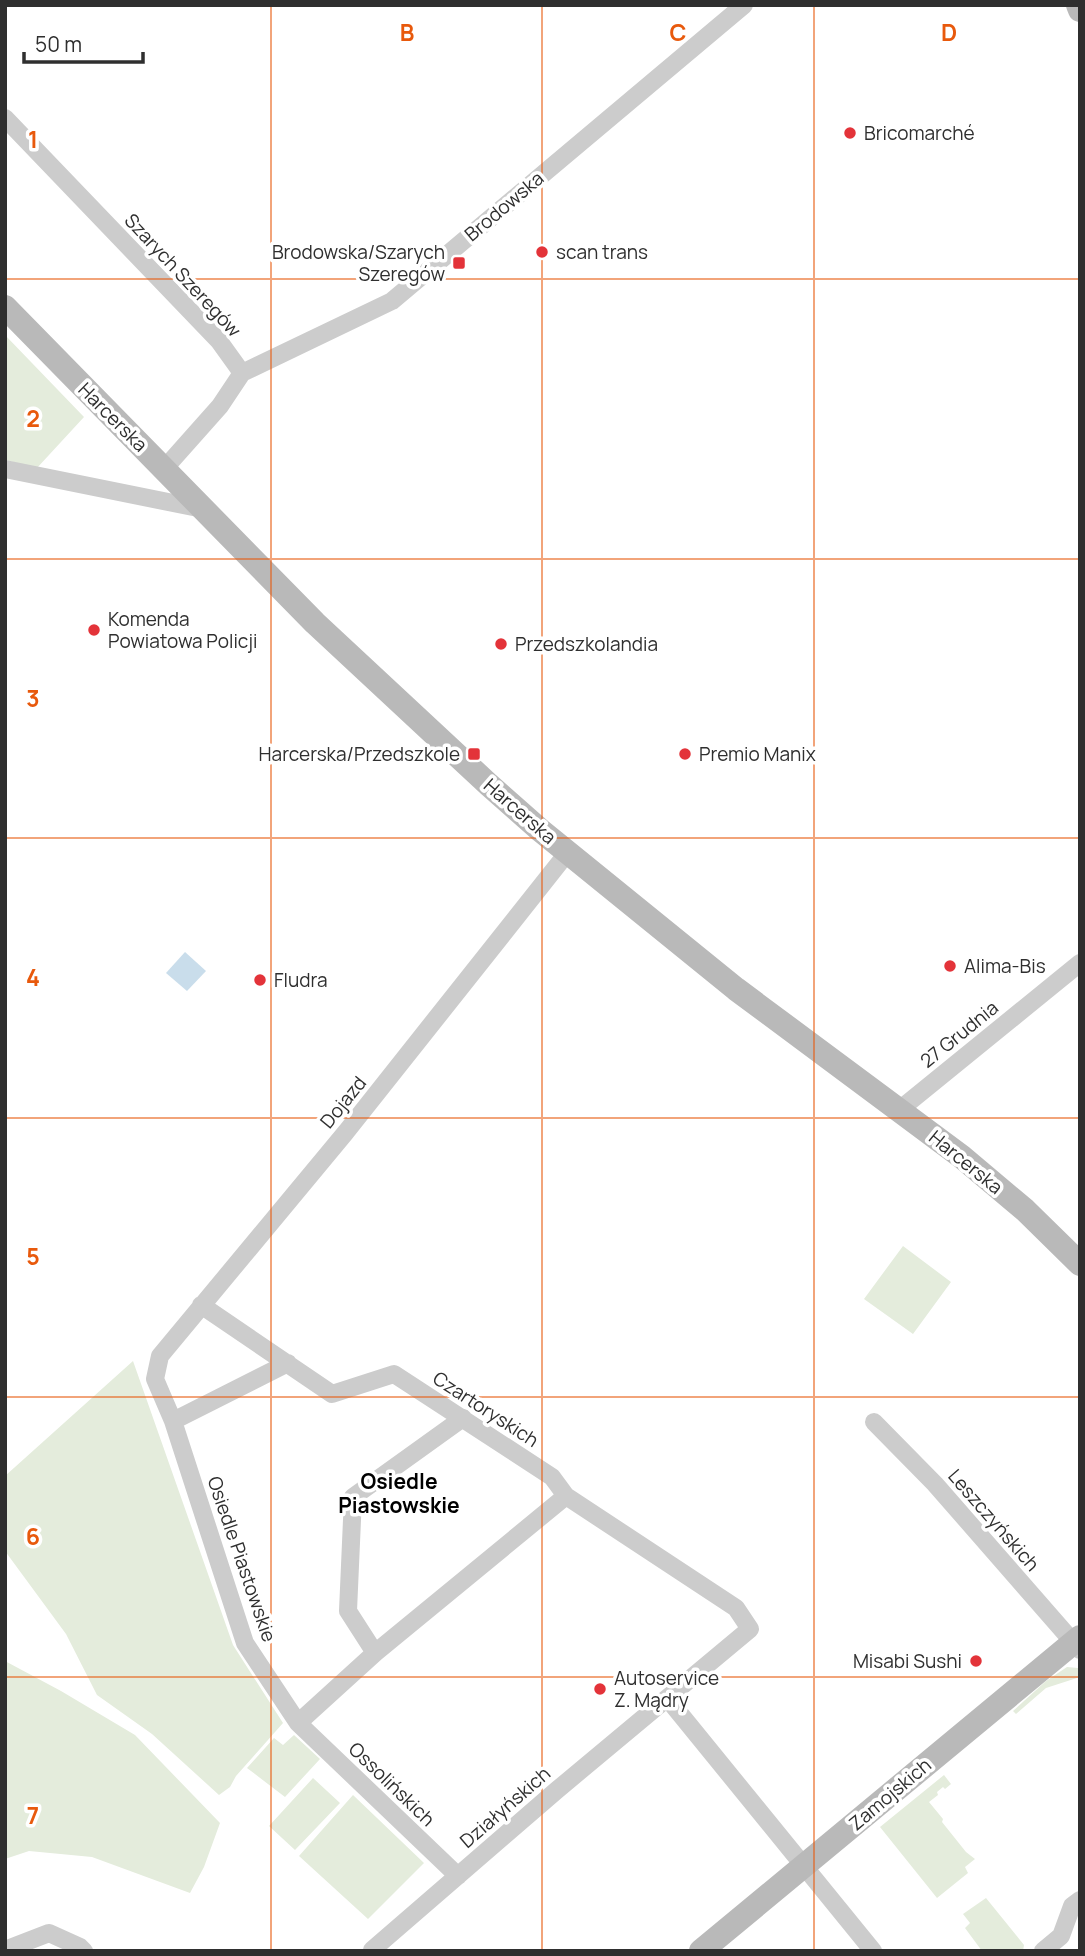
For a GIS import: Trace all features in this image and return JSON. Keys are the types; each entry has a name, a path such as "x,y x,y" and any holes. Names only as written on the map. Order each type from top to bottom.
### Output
{"street":[{"name":"Brodowska","path":"242,373 392,301 744,5"},
{"path":"1078,5 1080,10"},
{"name":"Szarych Szeregów","path":"5,118 219,341 242,373"},
{"name":"Harcerska","path":"5,307 315,623 488,785 736,989 962,1157 1015,1201 1080,1264"},
{"path":"164,469 220,406 242,373"},
{"path":"5,469 204,509"},
{"name":"Dojazd","path":"155,1379 160,1356 346,1132 568,852"},
{"name":"27 Grudnia","path":"898,1111 1080,963"},
{"name":"Czartoryskich","path":"201,1306 332,1394 394,1374 552,1477 566,1496 736,1608"},
{"path":"173,1421 288,1363"},
{"name":"Osiedle Piastowskie","path":"155,1379 173,1421 245,1643 298,1723"},
{"path":"374,1653 348,1611 354,1497 463,1418"},
{"name":"Leszczyńskich","path":"874,1422 935,1484 1078,1643"},
{"path":"298,1723 374,1653 566,1496"},
{"name":"Działyńskich","path":"372,1950 557,1790 750,1629 736,1608"},
{"name":"Zamojskich","path":"701,1951 804,1864 1078,1643"},
{"path":"668,1699 873,1951"},
{"name":"Ossolińskich","path":"298,1723 458,1876"},
{"path":"1043,1951 1061,1936 1072,1906 1080,1900"},
{"path":"5,1950 49,1933 84,1951"}],"green space":[{"path":"5,335 84,417 37,468 5,460"},
{"path":"903,1246 951,1282 913,1334 864,1299"},
{"path":"133,1361 233,1645 283,1723 236,1776 230,1787 219,1795 152,1734 97,1695 66,1634 5,1551 5,1476"},
{"path":"5,1661 135,1735 220,1823 204,1867 190,1893 92,1857 29,1851 5,1859"},
{"path":"1067,1667 1078,1668 1080,1677 1046,1688 1016,1714 1013,1711 1046,1681"},
{"path":"294,1735 320,1759 285,1797 247,1768 274,1738 283,1745"},
{"path":"944,1775 951,1784 945,1789 943,1787 929,1802 966,1852 975,1859 965,1867 968,1873 937,1898 880,1827"},
{"path":"313,1778 340,1803 295,1850 269,1826"},
{"path":"353,1795 424,1863 368,1919 299,1856"},
{"path":"986,1898 1024,1945 1023,1951 982,1951 965,1928 970,1923 963,1914"}],"water":[{"path":"185,952 206,971 187,991 166,973"}],"place":[{"name":"Bricomarché","path":"850,133"},
{"name":"scan trans","path":"542,252"},
{"name":"Brodowska/Szarych Szeregów","path":"459,263"},
{"name":"Komenda Powiatowa Policji","path":"94,630"},
{"name":"Przedszkolandia","path":"501,644"},
{"name":"Harcerska/Przedszkole","path":"474,754"},
{"name":"Premio Manix","path":"685,754"},
{"name":"Alima-Bis","path":"950,966"},
{"name":"Fludra","path":"260,980"},
{"name":"Misabi Sushi","path":"976,1661"},
{"name":"Autoservice Z. Mądry","path":"600,1689"}],"district":[{"name":"Osiedle Piastowskie","path":"399,1494"}]}
